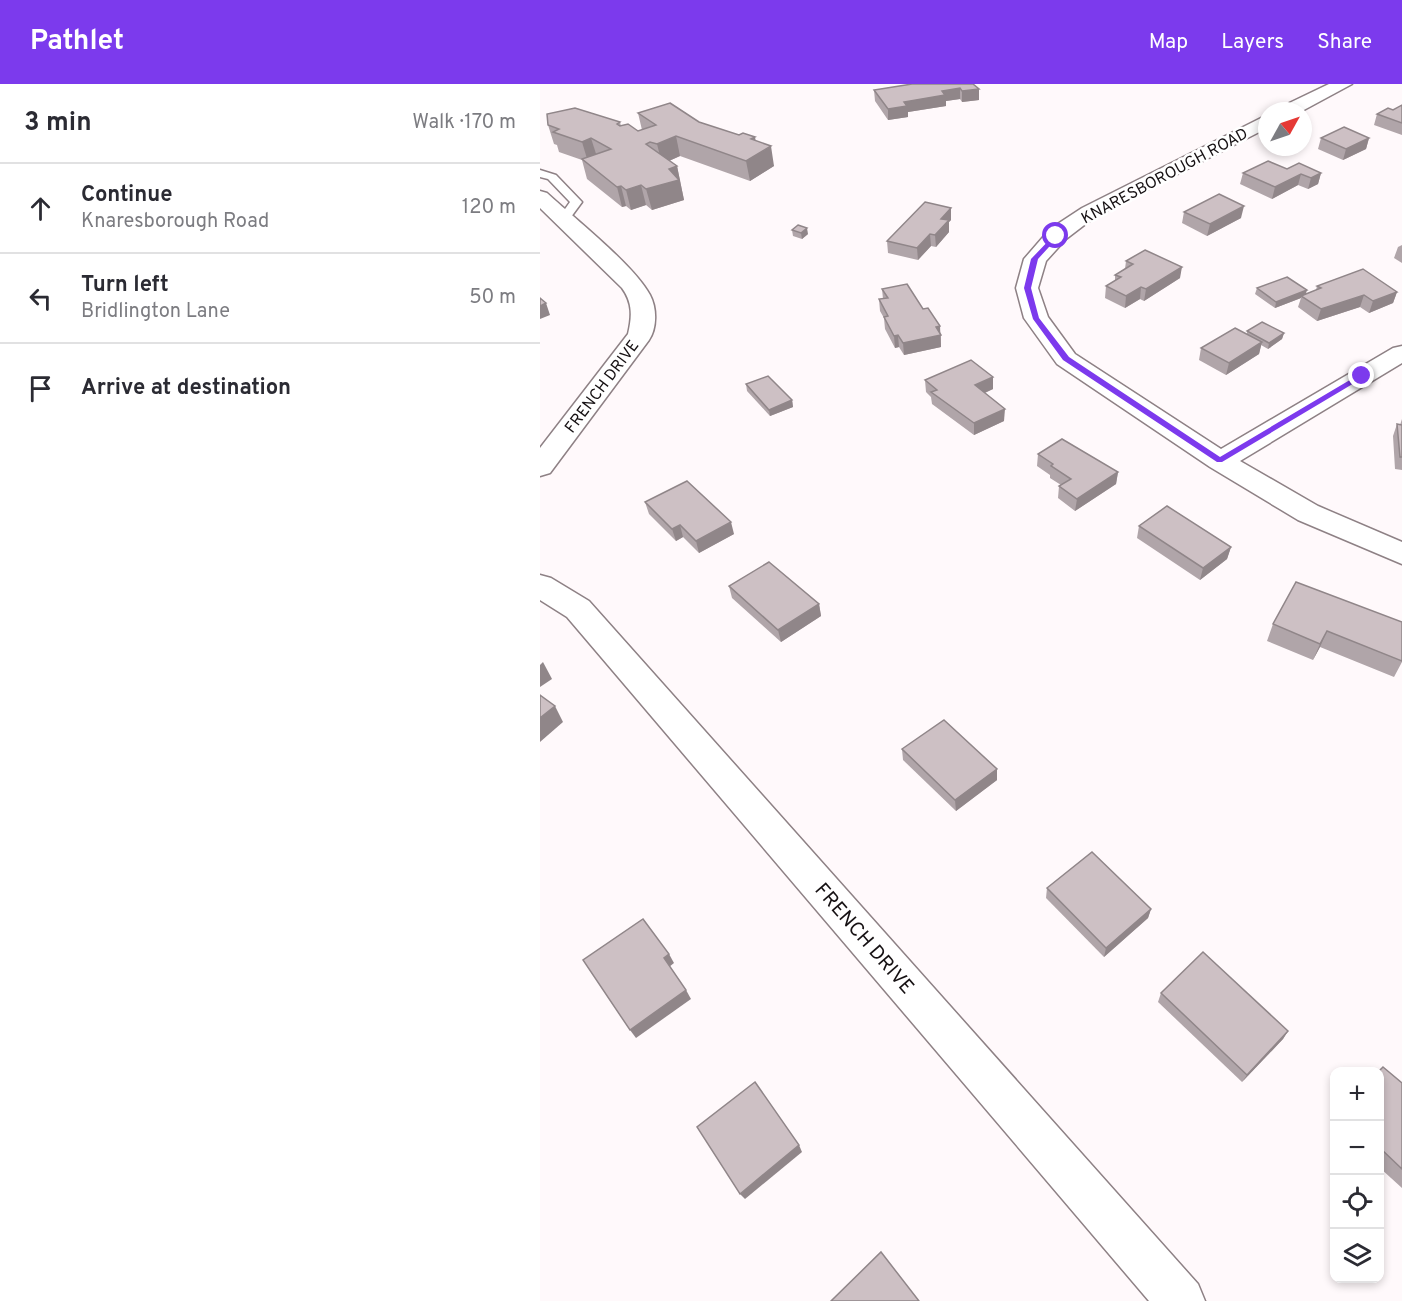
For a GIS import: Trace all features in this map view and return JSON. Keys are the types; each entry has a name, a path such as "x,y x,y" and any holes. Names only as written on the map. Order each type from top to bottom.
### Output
{"street":[{"path":"1306,102 1343,84"},
{"name":"KNARESBOROUGH ROAD","path":"1258,126 1089,213 1058,234 1035,259 1028,288 1036,318 1066,359 1220,460 1308,513 1402,554"},
{"name":"FRENCH DRIVE","path":"540,197 630,283 645,312 640,334 540,467"},
{"path":"1220,460 1402,353"},
{"name":"FRENCH DRIVE","path":"540,586 578,609 1181,1301"}],"lane":[{"path":"540,173 552,177 573,195 576,202 564,219"}],"building":[{"path":"912,84 973,84 979,89 962,91 960,88 942,91 945,95 904,102 907,106 888,109 874,90"},
{"path":"670,103 699,122 739,135 743,133 755,137 751,139 771,146 746,161 676,136 657,144 650,142 646,144 677,166 669,169 679,180 646,189 641,185 626,190 621,186 617,187 582,159 611,149 591,138 582,142 553,132 559,129 548,125 547,114 575,108 620,122 617,124 620,126 628,124 638,131 656,125 638,113"},
{"path":"1402,105 1402,123 1377,114 1388,108 1393,110"},
{"path":"1344,127 1369,138 1346,149 1321,138"},
{"path":"1268,161 1287,169 1299,163 1321,173 1311,178 1301,174 1275,187 1243,173"},
{"path":"1219,194 1244,206 1210,224 1184,212"},
{"path":"925,202 951,208 941,219 949,220 935,235 930,234 917,248 887,241"},
{"path":"798,225 807,228 801,233 792,230"},
{"path":"1145,250 1182,267 1146,289 1141,287 1126,296 1106,286 1121,277 1115,275 1133,264 1126,261"},
{"path":"1363,269 1397,292 1373,301 1364,295 1321,309 1301,296 1321,288 1317,286"},
{"path":"1287,277 1307,290 1276,302 1257,288"},
{"path":"907,284 923,309 928,308 940,326 936,327 941,335 903,343 898,335 894,336 884,317 888,316 879,299 888,298 882,289"},
{"path":"540,298 546,303 540,306"},
{"path":"1262,322 1284,333 1269,343 1247,331"},
{"path":"1235,328 1262,342 1229,363 1201,348"},
{"path":"971,360 993,377 975,385 1005,409 974,423 931,392 937,390 925,380"},
{"path":"768,376 792,400 769,410 746,384"},
{"path":"1397,424 1402,425 1402,457 1400,457"},
{"path":"1062,439 1118,472 1077,499 1059,486 1071,479 1038,454"},
{"path":"687,481 731,522 696,541 680,525 672,529 645,502"},
{"path":"1167,506 1231,547 1203,568 1139,526"},
{"path":"769,562 819,604 778,630 729,586"},
{"path":"1296,582 1402,622 1402,661 1327,631 1320,644 1273,624"},
{"path":"540,695 555,706 540,718"},
{"path":"944,720 997,769 955,800 902,749"},
{"path":"1092,852 1151,909 1106,948 1047,888"},
{"path":"643,919 669,954 664,958 686,990 630,1030 583,960"},
{"path":"1203,952 1288,1031 1247,1075 1161,993"},
{"path":"1384,1068 1402,1083 1402,1169 1384,1152"},
{"path":"755,1082 799,1145 740,1194 697,1127"},
{"path":"881,1252 919,1301 831,1301"}],"route":[{"path":"1056,236 1035,259 1028,288 1036,318 1066,359 1220,460 1362,376"}]}
